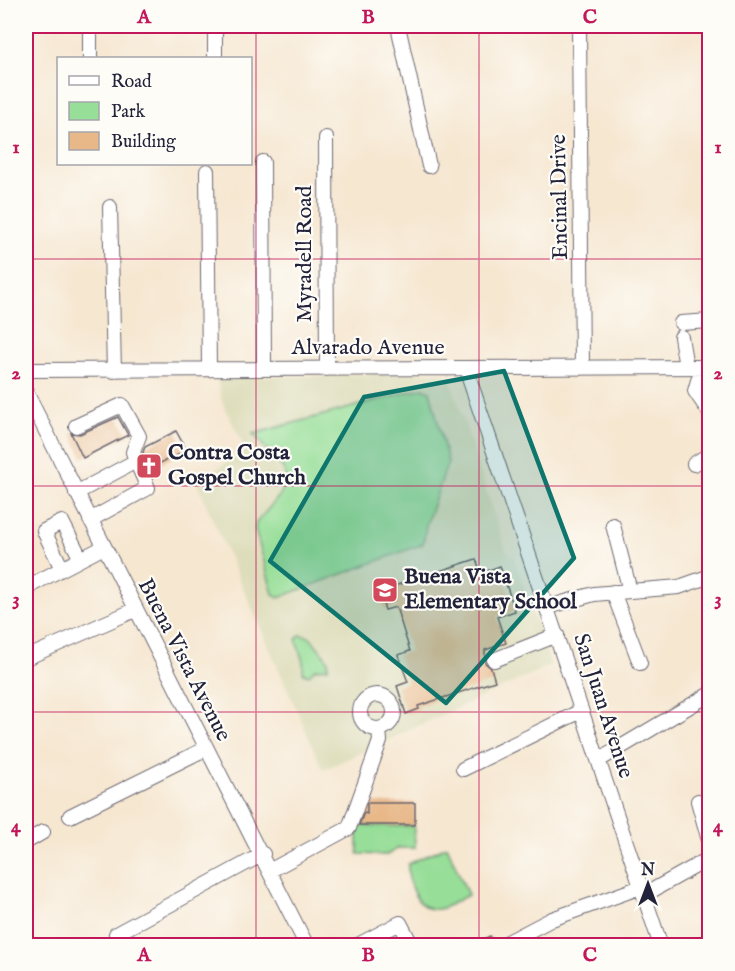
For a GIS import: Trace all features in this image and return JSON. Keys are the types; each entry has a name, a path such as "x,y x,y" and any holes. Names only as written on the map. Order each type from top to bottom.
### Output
{"street":[{"path":"90,26 90,57"},
{"path":"214,26 215,57"},
{"path":"398,26 429,166"},
{"name":"Encinal Drive","path":"579,26 582,368"},
{"name":"Myradell Road","path":"326,138 327,369"},
{"path":"263,162 264,368"},
{"path":"207,171 208,368"},
{"path":"110,207 114,371"},
{"path":"686,367 681,330 710,321"},
{"path":"706,367 695,392 710,413"},
{"name":"Alvarado Avenue","path":"26,370 706,367"},
{"name":"San Juan Avenue","path":"469,378 661,945"},
{"name":"Buena Vista Avenue","path":"26,392 205,749 263,854 304,944"},
{"path":"76,426 122,405 139,436 133,452 148,488 90,520"},
{"path":"694,464 710,454"},
{"path":"76,493 136,461"},
{"path":"62,569 44,531 62,522 81,559"},
{"path":"612,525 630,591"},
{"path":"26,592 33,584 104,547"},
{"path":"548,607 594,594 679,587 710,576"},
{"path":"613,592 639,663"},
{"path":"26,658 135,610"},
{"path":"494,660 557,635"},
{"path":"598,760 710,694"},
{"path":"463,769 581,711"},
{"path":"271,870 349,828 380,741 379,729"},
{"path":"70,816 205,749"},
{"path":"699,801 710,844"},
{"path":"26,842 43,832"},
{"path":"116,934 263,854"},
{"path":"506,943 552,919 643,891 710,858"},
{"path":"357,945 400,923 412,945"}],"highlighted area":[{"path":"504,371 574,558 446,703 270,561 364,397"}],"shaded area":[{"name":"Buena Vista Elementary School","path":"443,372 450,378 506,551 513,555 551,665 323,770 196,481 246,451 222,401 217,378"}],"green space":[{"path":"423,388 430,391 448,462 426,525 423,544 278,598 273,594 255,529 256,523 281,494 286,477 283,468 253,434"},
{"path":"300,635 310,637 328,660 328,668 315,669 309,675 303,673 303,662 296,639"},
{"path":"358,826 414,826 415,848 398,848 387,855 358,854"},
{"path":"447,846 468,895 443,908 426,907 415,896 409,880 408,864"}],"building":[{"path":"118,417 128,435 83,458 71,433 80,434"},
{"path":"176,431 187,451 149,468 143,452 145,447"},
{"path":"476,559 481,573 500,566 515,611 497,617 506,643 485,650 485,663 491,668 495,681 418,706 419,709 406,714 397,686 408,682 398,655 410,651 396,607 385,610 379,591"},
{"path":"367,803 415,803 415,825 359,825 364,813 367,814"},
{"path":"490,936 494,945 471,945"}],"place":[{"name":"Contra Costa Gospel Church","path":"149,466"},
{"name":"Buena Vista Elementary School","path":"385,590"}]}
